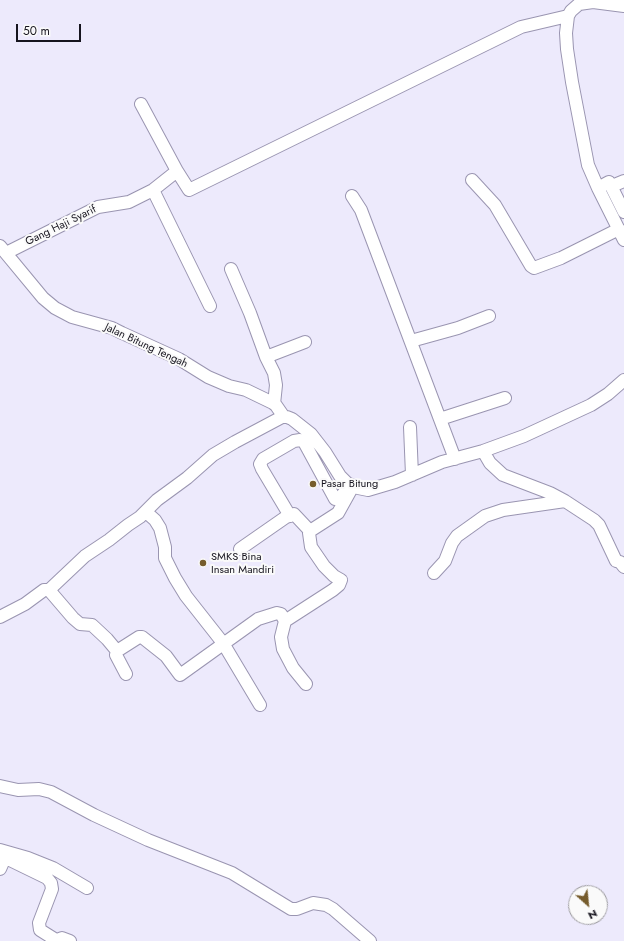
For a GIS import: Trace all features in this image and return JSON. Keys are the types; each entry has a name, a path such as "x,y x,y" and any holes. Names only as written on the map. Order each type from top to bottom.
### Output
{"street":[{"path":"472,180 495,205 531,266 534,268 622,232 598,188 588,165 566,49 566,26 568,16 578,2 593,2 624,6"},
{"path":"142,104 177,171 189,190 522,27 568,16"},
{"name":"Gang Haji Syarif","path":"3,249 98,207 129,202 153,190 177,171"},
{"path":"612,186 624,181"},
{"path":"598,188 608,182 611,183 624,212"},
{"path":"153,190 210,306"},
{"path":"352,196 361,210 455,459"},
{"name":"Jalan Bitung Tengah","path":"3,249 43,298 55,308 72,317 122,333 179,359 208,377 229,386 246,390 274,404 278,407 284,417"},
{"path":"231,269 250,313 266,357 274,373 276,380 274,404"},
{"path":"411,341 458,328 489,316"},
{"path":"266,357 305,342"},
{"path":"0,617 25,604 44,590 49,590 85,556 146,512 157,500 187,478 212,455 253,432 284,417 294,420 311,434 325,452 340,476 352,486 362,490 372,489 412,475 442,462 483,451 519,438 591,405 608,394 624,380"},
{"path":"440,419 504,398"},
{"path":"410,427 412,475"},
{"path":"290,516 260,464 263,459 294,441 300,440 304,442 335,499 337,500 341,497 352,486"},
{"path":"483,451 490,463 503,475 550,493 594,520 599,525 616,561 620,562 624,567"},
{"path":"310,531 338,514 352,486"},
{"path":"434,573 445,561 452,543 457,536 485,516 503,510 565,501"},
{"path":"146,512 155,520 160,528 165,547 165,558 175,578 186,596 223,643 260,705"},
{"path":"240,549 286,517 294,514 310,531 310,547 324,566 334,576 341,580 339,585 333,590 285,621 281,637 283,649 296,673 306,684"},
{"path":"49,590 80,624 92,625 107,639 117,651 116,655 126,674"},
{"path":"117,651 139,637 142,637 166,656 180,675 253,622 275,613 281,614 285,621"},
{"path":"0,786 18,790 40,789 51,792 94,815 148,840 232,873 290,909 298,909 313,903 326,905 333,909 370,941"},
{"path":"0,850 28,858 53,868 87,888"},
{"path":"0,869 4,860 8,859 47,878 51,883 52,889 39,923 40,930 55,940 62,938 70,941"}],"place":[{"name":"Pasar Bitung","path":"313,484"},
{"name":"SMKS Bina Insan Mandiri","path":"203,563"}]}
